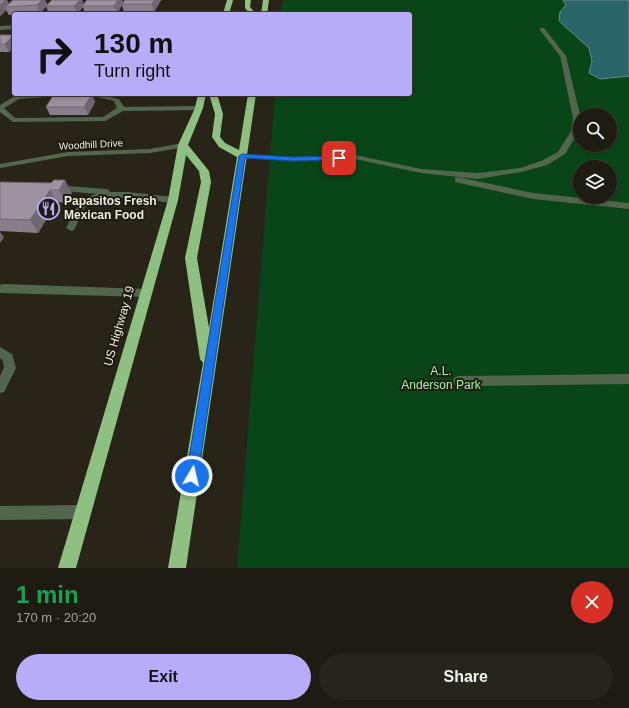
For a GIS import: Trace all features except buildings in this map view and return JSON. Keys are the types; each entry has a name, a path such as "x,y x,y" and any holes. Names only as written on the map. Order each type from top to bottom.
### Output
{"highway":[{"path":"227,12 230,0"},
{"path":"248,0 247,7 251,12"},
{"path":"264,12 266,0"},
{"name":"US Highway 19","path":"67,568 173,200 183,145 201,96"},
{"path":"214,96 219,114 216,137 222,145 242,156"},
{"path":"177,568 252,96"},
{"path":"183,145 204,171 206,182 191,258 208,370"}],"street":[{"path":"0,28 12,27"},
{"path":"421,171 478,176 522,170 544,163 561,154 575,131 577,118 563,56 542,29"},
{"path":"31,96 17,97 0,108 13,120 105,119 121,109 198,108"},
{"path":"97,96 117,100 121,109"},
{"name":"Woodhill Drive","path":"0,166 68,154 150,151 183,145"},
{"path":"242,156 293,159 354,157 534,196 629,206"},
{"path":"48,188 103,190 111,194"},
{"path":"71,228 85,201 94,197 111,194 173,200"},
{"path":"0,289 146,293"},
{"path":"0,352 8,358 10,368 0,388"},
{"path":"458,381 629,380"},
{"path":"0,513 84,512"}],"green space":[{"name":"A.L. Anderson Park","path":"283,0 563,0 566,5 560,12 559,21 589,48 592,61 629,76 629,568 237,568 275,96 412,96 412,12 281,12"}],"water":[{"path":"563,0 629,0 629,76 600,79 589,73 592,61 589,48 559,21 560,12 566,5"}],"place":[{"name":"Papasitos Fresh Mexican Food","path":"49,208"}],"route":[{"path":"192,476 242,156 293,159 339,158"}]}
